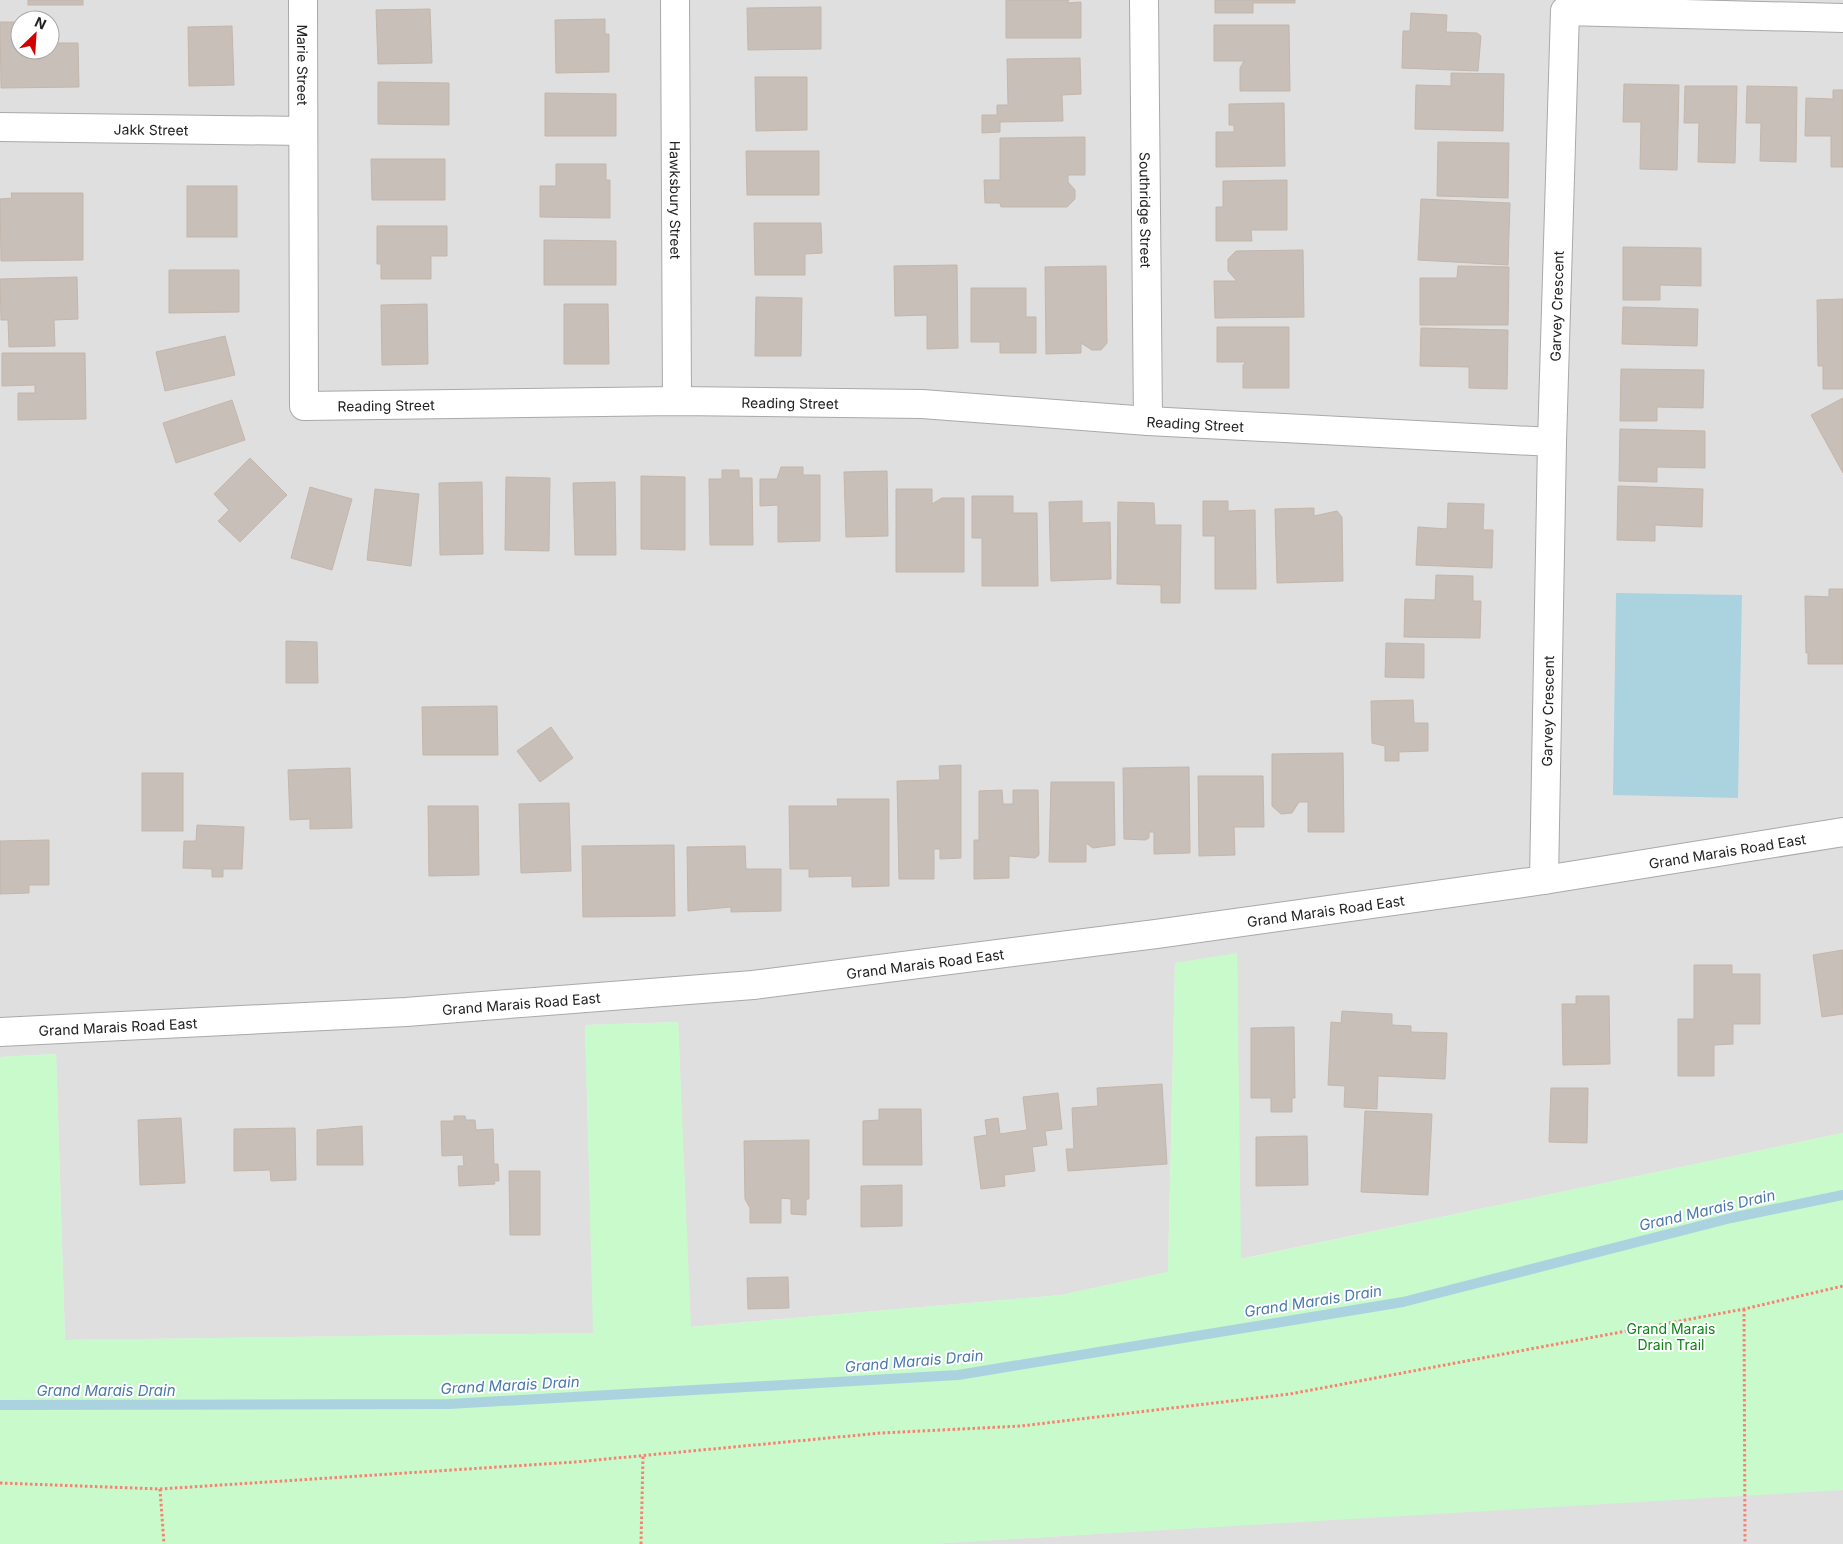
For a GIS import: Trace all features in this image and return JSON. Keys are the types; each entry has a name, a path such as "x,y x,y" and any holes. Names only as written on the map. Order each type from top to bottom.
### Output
{"street":[{"name":"Marie Street","path":"303,0 303,130"},
{"name":"Hawksbury Street","path":"675,0 677,401"},
{"name":"Southridge Street","path":"1144,0 1148,421"},
{"name":"Garvey Crescent","path":"1544,880 1552,442 1565,11 1843,18"},
{"name":"Jakk Street","path":"0,127 303,130"},
{"name":"Reading Street","path":"303,130 304,406 677,401 922,404 1148,421 1552,442"},
{"name":"Grand Marais Road East","path":"0,1032 406,1012 753,985 1156,934 1544,880 1843,832"}],"path":[{"path":"0,1483 160,1489 643,1456 880,1433 1021,1426 1290,1394 1744,1309 1843,1286"},
{"path":"1744,1309 1745,1544"},
{"path":"641,1544 643,1456"},
{"path":"160,1489 164,1544"}],"shaded area":[{"path":"0,0 1843,0 1843,1133 1240,1259 1237,954 1175,963 1168,1272 1061,1295 690,1327 678,1022 585,1025 594,1333 65,1340 56,1054 0,1057"},
{"path":"1817,1490 1843,1490 1843,1544 929,1544"}],"green space":[{"name":"Grand Marais Drain Trail","path":"1237,953 1241,1259 1843,1133 1843,1490 929,1544 0,1544 0,1057 56,1054 65,1340 593,1333 585,1025 678,1022 691,1327 1061,1295 1168,1272 1175,963"}],"water":[{"path":"1616,593 1742,595 1738,798 1613,795"}],"building":[{"path":"28,0 83,0 83,5 28,5"},
{"path":"1006,0 1069,0 1067,3 1081,2 1081,38 1006,38"},
{"path":"1215,0 1295,0 1295,3 1253,3 1253,13 1215,13"},
{"path":"821,7 821,49 748,50 747,8"},
{"path":"430,9 432,63 378,64 376,10"},
{"path":"1411,13 1447,15 1446,32 1477,33 1481,36 1478,71 1402,68 1403,31 1410,31"},
{"path":"605,19 605,34 609,34 609,72 556,73 555,20"},
{"path":"0,22 10,22 10,60 60,60 60,43 78,43 79,87 1,88"},
{"path":"1214,25 1289,25 1290,91 1240,91 1240,68 1244,61 1214,61"},
{"path":"232,26 234,85 189,86 188,27"},
{"path":"1080,58 1081,94 1062,95 1063,121 1000,122 1000,132 982,133 982,115 997,115 997,105 1008,105 1007,59"},
{"path":"1451,73 1504,74 1503,131 1415,129 1416,85 1451,86"},
{"path":"755,77 807,77 807,130 756,131"},
{"path":"378,82 449,83 449,125 378,124"},
{"path":"1624,84 1679,85 1677,170 1640,169 1641,122 1623,122"},
{"path":"1685,86 1737,86 1735,163 1698,162 1699,123 1684,123"},
{"path":"1747,86 1797,87 1796,162 1760,161 1761,123 1746,123"},
{"path":"1833,90 1843,90 1843,167 1831,167 1831,136 1805,136 1806,98 1833,99"},
{"path":"545,93 616,94 616,136 545,136"},
{"path":"1284,103 1285,166 1216,167 1216,132 1234,132 1234,125 1229,125 1229,104"},
{"path":"1085,137 1085,175 1068,175 1068,182 1075,190 1075,199 1067,207 1001,207 1000,203 985,203 984,180 1000,180 1000,138"},
{"path":"1438,142 1509,143 1508,198 1437,196"},
{"path":"746,151 819,151 819,195 747,195"},
{"path":"371,159 445,159 445,200 372,200"},
{"path":"556,164 606,164 606,180 610,180 610,218 540,217 540,186 556,186"},
{"path":"1287,180 1287,230 1251,230 1252,241 1216,241 1216,207 1223,207 1223,181"},
{"path":"187,186 237,186 237,237 187,237"},
{"path":"11,193 83,193 83,260 1,261 0,199 12,198"},
{"path":"1421,199 1510,203 1508,265 1418,260"},
{"path":"754,223 821,223 822,253 805,254 805,275 755,275"},
{"path":"377,226 447,226 447,256 431,256 431,279 381,279 381,264 377,264"},
{"path":"544,240 616,241 616,285 544,285"},
{"path":"1623,247 1701,248 1701,286 1660,285 1660,300 1623,300"},
{"path":"1303,250 1304,317 1215,318 1214,281 1237,281 1228,271 1228,259 1236,251"},
{"path":"957,265 958,348 927,349 927,315 895,316 894,266"},
{"path":"1106,266 1107,343 1101,350 1092,350 1081,343 1081,353 1046,354 1045,267"},
{"path":"1458,266 1509,267 1508,325 1420,325 1420,278 1457,278"},
{"path":"169,270 239,270 239,312 169,313"},
{"path":"77,277 78,319 54,320 55,346 9,347 8,320 1,320 0,279"},
{"path":"971,288 1026,288 1026,317 1036,317 1036,353 1000,353 1000,342 971,342"},
{"path":"756,297 802,298 801,356 755,356"},
{"path":"1843,299 1843,389 1823,389 1823,366 1818,366 1817,300"},
{"path":"427,304 428,364 382,365 381,305"},
{"path":"564,304 608,304 609,364 564,364"},
{"path":"1623,307 1698,309 1697,346 1622,344"},
{"path":"1217,327 1289,327 1289,388 1243,388 1243,365 1246,362 1217,362"},
{"path":"1421,328 1508,330 1507,389 1469,388 1469,367 1420,366"},
{"path":"225,336 235,375 165,391 156,352"},
{"path":"2,353 85,353 86,419 18,420 18,393 35,393 35,385 2,386"},
{"path":"1621,369 1704,370 1703,408 1657,407 1657,421 1620,421"},
{"path":"1843,398 1843,473 1811,415"},
{"path":"232,400 245,440 176,463 163,423"},
{"path":"1620,429 1705,431 1705,468 1657,467 1657,482 1619,481"},
{"path":"250,458 287,495 240,542 218,521 229,510 214,494"},
{"path":"781,467 803,467 803,475 820,475 820,541 778,542 778,505 760,506 760,479 777,479"},
{"path":"722,470 739,470 739,478 752,478 753,545 710,545 709,479 722,479"},
{"path":"887,471 888,536 846,537 844,472"},
{"path":"641,476 685,477 685,550 641,549"},
{"path":"506,477 550,478 549,551 505,550"},
{"path":"482,482 483,554 440,555 439,483"},
{"path":"615,482 616,555 575,555 573,483"},
{"path":"1618,486 1703,489 1702,527 1655,525 1655,541 1617,540"},
{"path":"310,487 352,499 332,570 291,558"},
{"path":"375,489 419,494 411,566 367,560"},
{"path":"896,489 932,489 932,504 942,498 964,498 964,572 896,572"},
{"path":"972,496 1013,496 1013,513 1037,513 1038,586 982,586 982,538 972,538"},
{"path":"1082,501 1082,523 1110,522 1111,579 1051,581 1049,502"},
{"path":"1203,501 1228,501 1228,511 1255,510 1256,589 1215,589 1215,536 1203,536"},
{"path":"1118,502 1154,503 1155,525 1181,525 1180,603 1161,603 1161,585 1117,584"},
{"path":"1448,503 1484,504 1483,530 1493,530 1492,568 1416,565 1418,527 1447,529"},
{"path":"1314,508 1314,516 1337,511 1342,517 1343,581 1277,583 1275,509"},
{"path":"1436,575 1473,576 1473,601 1481,601 1480,638 1404,637 1405,599 1435,600"},
{"path":"1829,589 1843,589 1843,664 1808,664 1808,653 1806,653 1805,596 1829,597"},
{"path":"286,641 317,642 318,683 286,683"},
{"path":"1386,643 1424,644 1424,678 1385,677"},
{"path":"1413,700 1414,723 1428,723 1428,751 1399,752 1399,761 1385,761 1385,746 1372,743 1371,701"},
{"path":"497,706 498,755 423,755 422,707"},
{"path":"551,727 573,758 540,782 517,751"},
{"path":"1343,753 1344,832 1308,832 1308,802 1299,802 1292,813 1281,814 1272,806 1272,754"},
{"path":"961,765 961,858 940,859 940,849 934,849 934,879 899,879 897,781 940,780 939,766"},
{"path":"1189,767 1190,853 1154,854 1154,832 1149,832 1149,838 1145,840 1124,839 1123,768"},
{"path":"350,768 352,828 310,829 310,819 290,820 288,770"},
{"path":"142,773 183,773 183,831 142,831"},
{"path":"1198,776 1263,776 1264,827 1234,827 1235,855 1199,856"},
{"path":"1051,782 1114,782 1115,845 1093,848 1086,843 1086,862 1049,862"},
{"path":"1002,790 1003,804 1013,804 1013,790 1038,790 1039,855 1035,858 1009,856 1009,878 974,879 974,840 979,840 979,791"},
{"path":"837,799 889,799 889,886 852,887 852,876 809,877 809,869 790,869 789,806 838,806"},
{"path":"569,803 571,871 521,873 519,804"},
{"path":"428,806 478,806 479,875 429,876"},
{"path":"197,825 244,827 242,869 223,869 223,877 212,877 212,869 183,868 184,841 196,841"},
{"path":"49,840 49,885 29,885 29,893 0,894 0,841"},
{"path":"674,845 675,916 583,917 582,846"},
{"path":"745,846 746,869 781,869 781,911 731,912 731,907 688,911 687,847"},
{"path":"1843,950 1843,1014 1822,1017 1813,955"},
{"path":"1694,965 1732,965 1732,974 1760,974 1760,1024 1733,1024 1733,1044 1714,1045 1714,1076 1678,1076 1678,1019 1694,1019"},
{"path":"1576,996 1609,996 1610,1064 1563,1065 1562,1004 1576,1004"},
{"path":"1342,1011 1392,1014 1392,1025 1411,1026 1411,1032 1447,1033 1445,1079 1378,1076 1377,1109 1344,1107 1345,1086 1328,1085 1331,1022 1341,1023"},
{"path":"1294,1027 1295,1098 1292,1098 1292,1112 1271,1112 1271,1098 1251,1098 1251,1028"},
{"path":"1162,1084 1167,1164 1068,1171 1066,1149 1074,1149 1072,1108 1098,1106 1097,1088"},
{"path":"1551,1088 1588,1088 1587,1143 1549,1142"},
{"path":"1058,1093 1062,1129 1045,1131 1047,1145 1032,1147 1035,1171 1004,1175 1005,1186 981,1189 974,1137 987,1135 985,1120 998,1118 1000,1134 1027,1130 1023,1097"},
{"path":"879,1109 921,1109 922,1165 863,1165 863,1121 879,1120"},
{"path":"1365,1111 1432,1114 1428,1195 1361,1192"},
{"path":"454,1116 465,1116 466,1120 475,1120 476,1130 493,1129 494,1164 498,1164 499,1181 494,1181 495,1184 459,1186 458,1166 464,1166 463,1155 442,1156 441,1121 454,1121"},
{"path":"181,1118 185,1183 140,1185 138,1120"},
{"path":"362,1126 363,1165 317,1165 317,1130"},
{"path":"295,1128 296,1180 271,1181 270,1170 234,1171 234,1129"},
{"path":"1307,1136 1308,1185 1256,1186 1256,1137"},
{"path":"809,1140 809,1199 806,1199 806,1215 791,1214 791,1199 781,1198 781,1223 750,1223 750,1208 745,1199 744,1141"},
{"path":"509,1171 540,1171 540,1235 510,1235"},
{"path":"902,1185 902,1226 861,1227 861,1186"},
{"path":"788,1277 789,1308 748,1309 747,1278"}],"waterway":[{"name":"Grand Marais Drain","path":"0,1405 449,1404 958,1375 1403,1302 1731,1218 1843,1195"}]}
